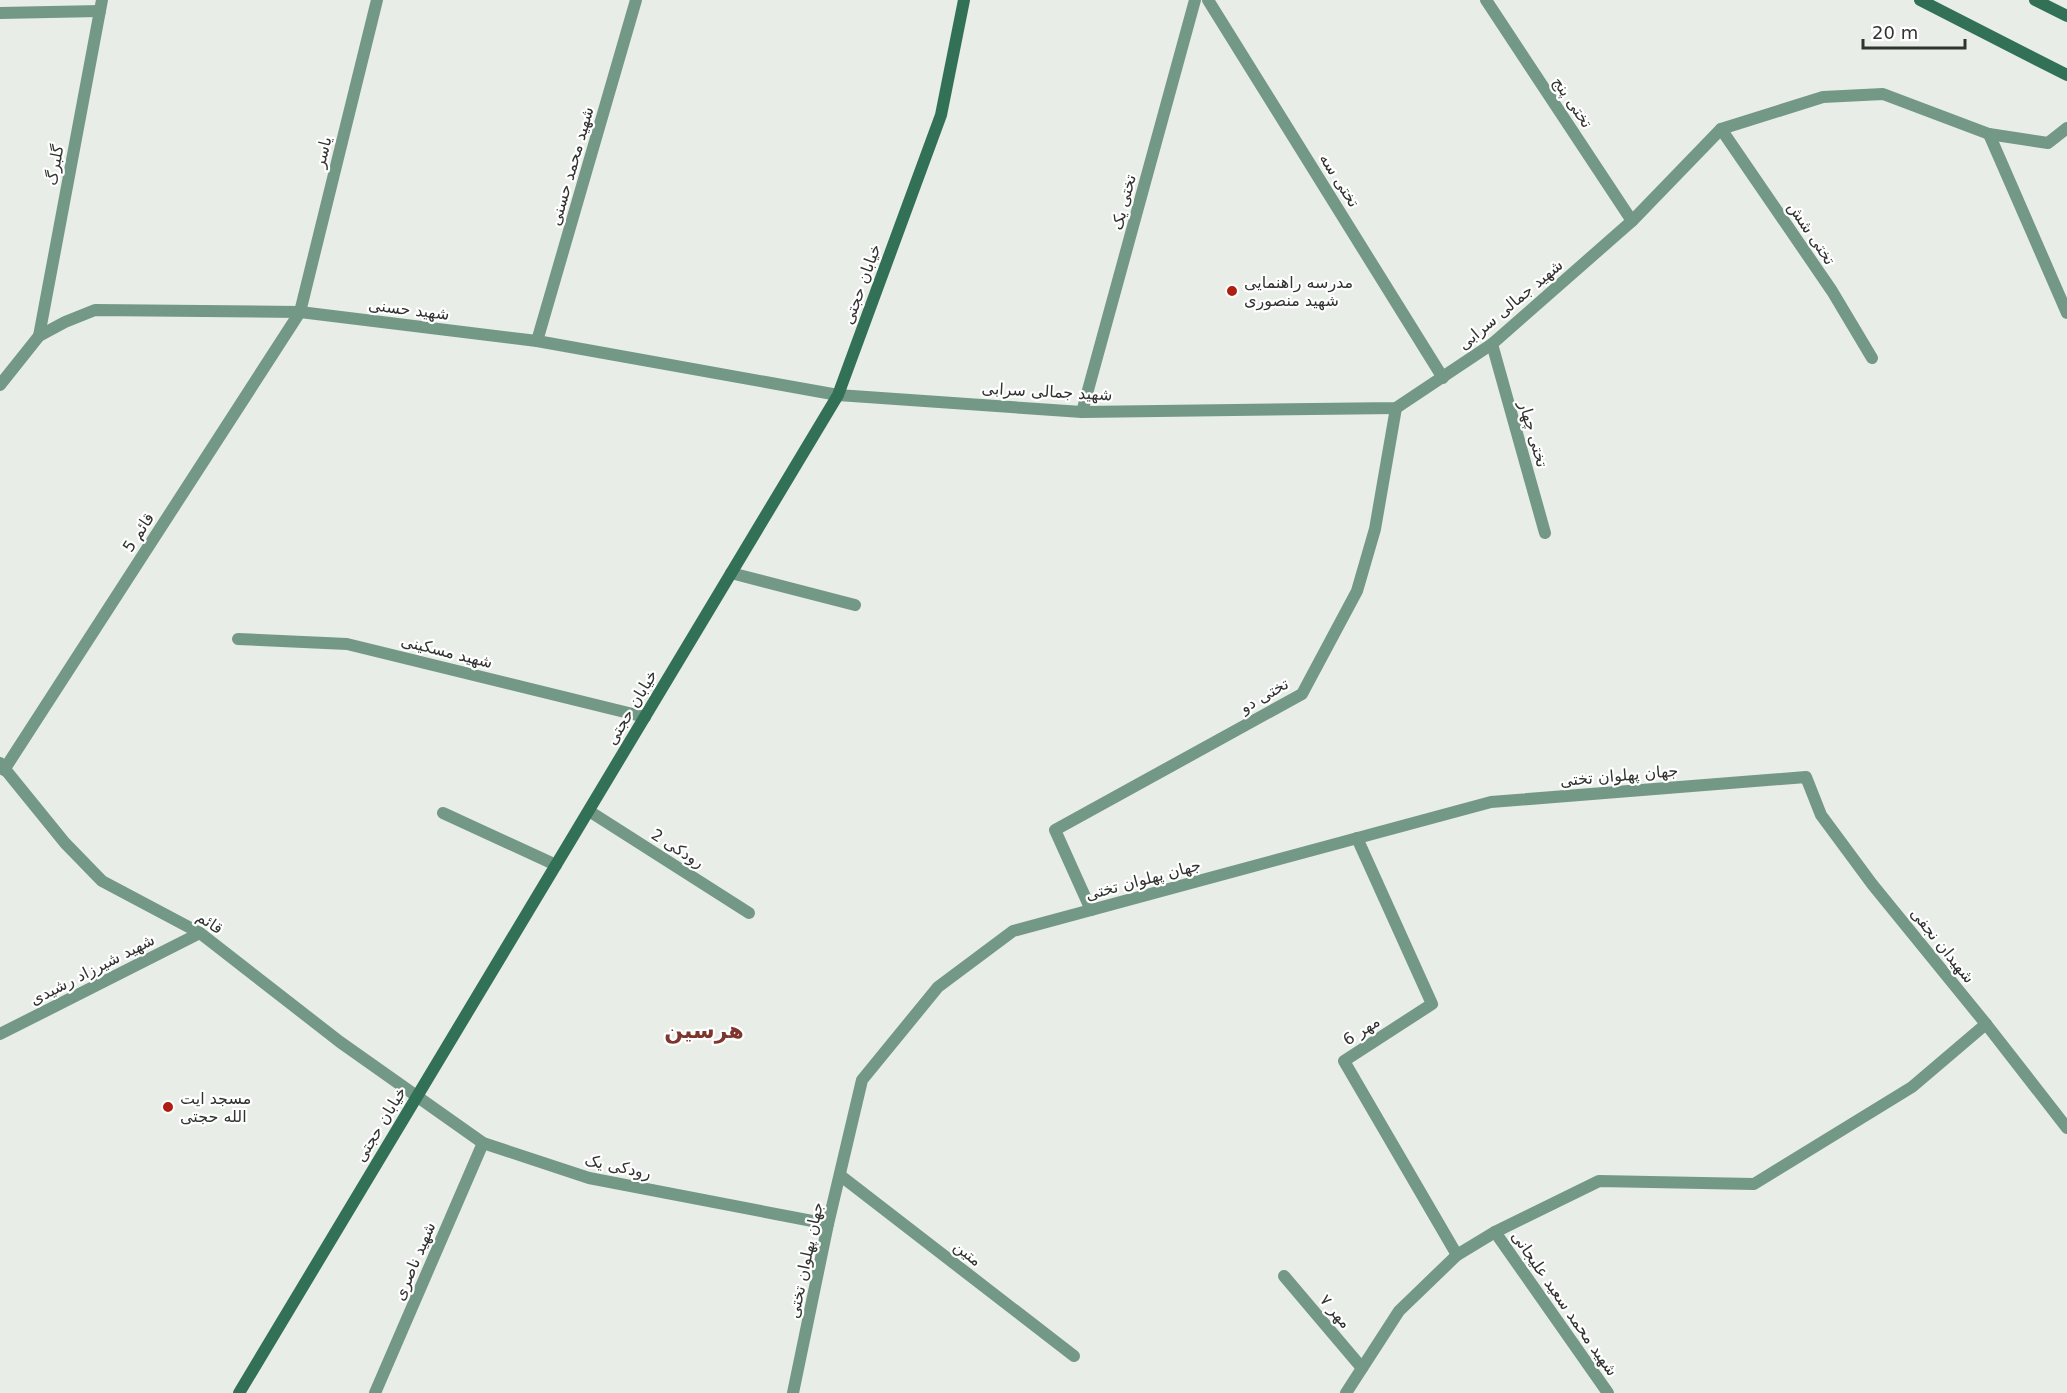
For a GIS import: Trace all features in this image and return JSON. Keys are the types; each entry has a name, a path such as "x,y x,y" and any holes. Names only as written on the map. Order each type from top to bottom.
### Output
{"main road":[{"name":"خیابان حجتی","path":"239,1393 838,395 941,115 964,0"},
{"path":"1920,0 2067,75"},
{"path":"2035,0 2067,16"}],"street":[{"name":"یاسر","path":"300,312 377,0"},
{"name":"شهید محمد حسنی","path":"537,341 636,0"},
{"name":"تختی یک","path":"1082,412 1195,0"},
{"name":"تختی سه","path":"1208,0 1443,378"},
{"name":"تختی پنج","path":"1485,0 1632,221"},
{"path":"0,13 101,5"},
{"name":"گلبرگ","path":"39,336 101,5"},
{"name":"شهید جمالی سرابی","path":"838,395 1082,412 1396,408 1492,344 1632,221 1721,129 1823,97 1883,94 1989,134 2048,143 2067,128"},
{"name":"تختی شش","path":"1721,129 1832,291 1872,358"},
{"path":"1989,134 2067,313"},
{"name":"شهید حسنی","path":"0,385 39,336 95,310 300,312 537,341 838,395"},
{"name":"قائم 5","path":"2,767 300,312"},
{"name":"تختی چهار","path":"1492,344 1545,533"},
{"name":"تختی دو","path":"1091,910 1055,830 1302,694 1357,591 1375,529 1396,408"},
{"path":"731,573 855,605"},
{"name":"شهید مسکینی","path":"237,639 347,644 645,717"},
{"name":"قائم","path":"2,767 65,843 102,881 200,933 340,1042 416,1097"},
{"name":"جهان پهلوان تختی","path":"793,1393 828,1224 862,1080 938,987 1013,931 1491,802 1806,777"},
{"name":"شهیدان نجفی","path":"1806,777 1821,815 1872,885 1986,1024 2067,1128"},
{"name":"رودکی 2","path":"589,811 749,912"},
{"path":"444,813 556,865"},
{"name":"مهر 6","path":"1357,838 1432,1004 1344,1061 1457,1255"},
{"name":"شهید شیرزاد رشیدی","path":"0,1034 200,933"},
{"path":"1346,1393 1399,1311 1457,1255 1495,1232 1599,1181 1754,1184 1912,1087 1986,1024"},
{"name":"رودکی یک","path":"416,1097 483,1143 589,1178 828,1224"},
{"name":"شهید ناصری","path":"375,1393 483,1143"},
{"name":"متین","path":"841,1176 1074,1356"},
{"name":"شهید محمد سعید علیجانی","path":"1495,1232 1608,1393"},
{"name":"مهر ۷","path":"1284,1276 1362,1368"}],"place":[{"name":"مدرسه راهنمایی شهید منصوری","path":"1232,291"},
{"name":"مسجد ایت الله حجتی","path":"168,1107"}],"district":[{"name":"هرسین","path":"704,1030"}]}
